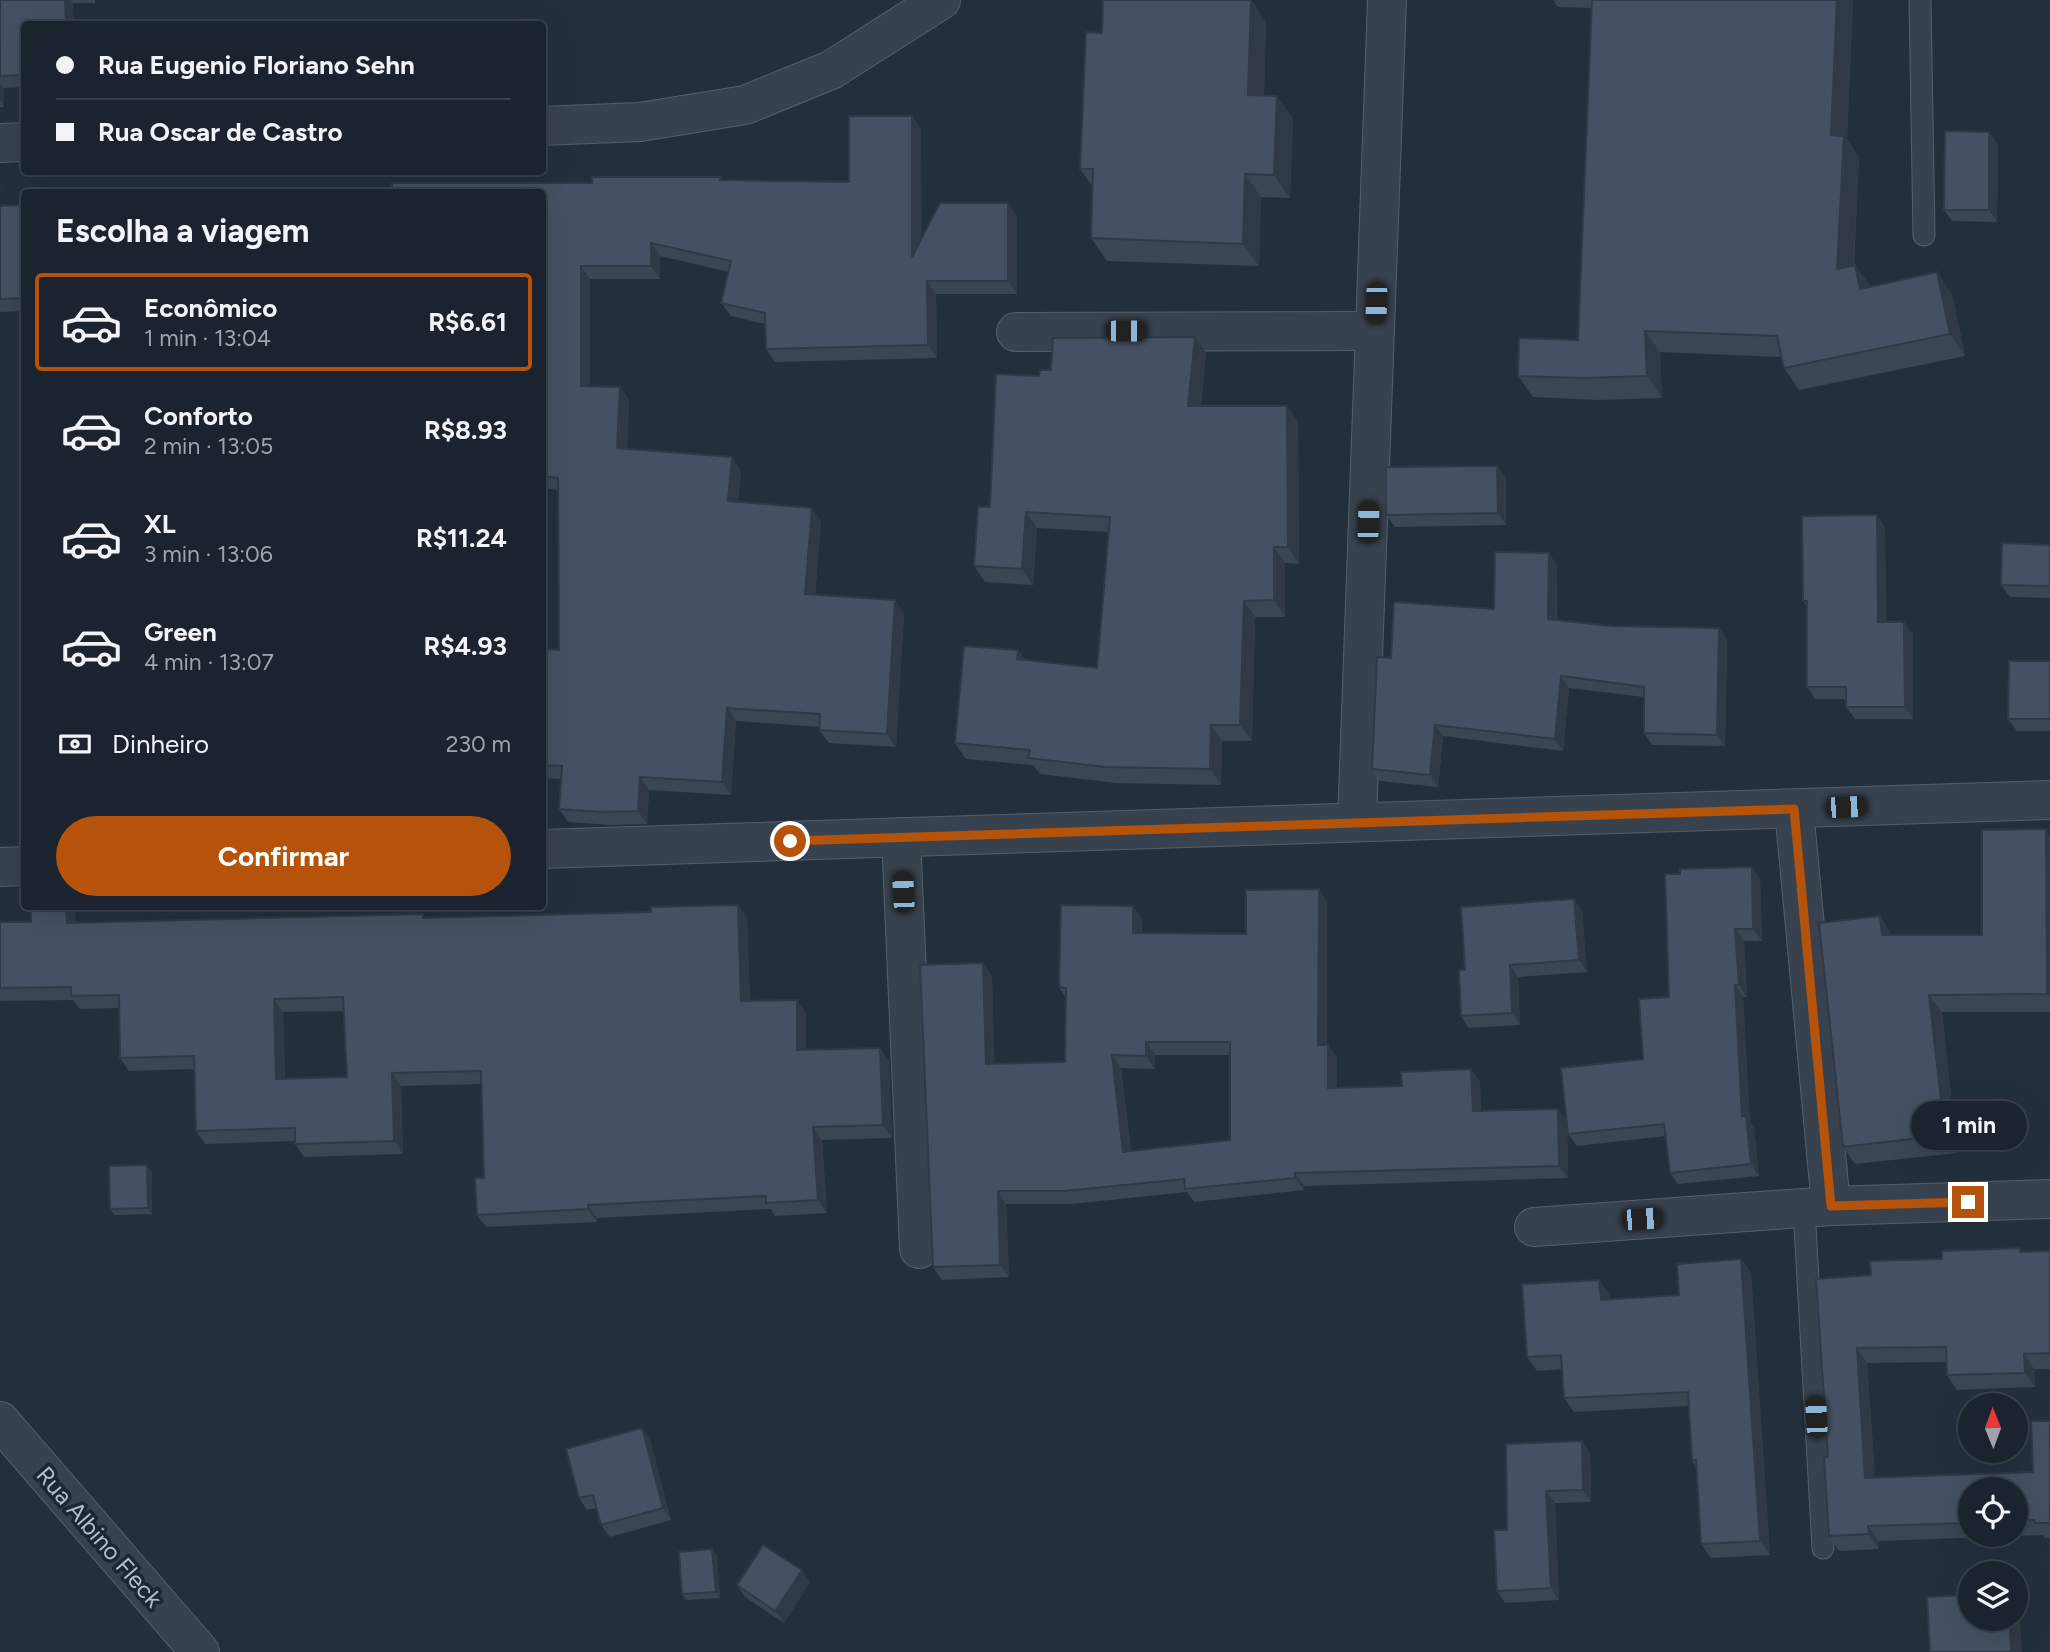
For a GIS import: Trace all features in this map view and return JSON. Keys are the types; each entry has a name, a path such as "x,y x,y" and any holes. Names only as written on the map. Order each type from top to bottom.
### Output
{"street":[{"path":"546,125 640,122 745,105 831,70 941,0"},
{"path":"1357,822 1387,0"},
{"path":"0,143 21,142"},
{"path":"1016,332 1375,331"},
{"path":"546,849 2050,800"},
{"path":"1794,809 1817,1207"},
{"path":"901,838 919,1249"},
{"path":"0,867 21,866"},
{"path":"1534,1227 1817,1207 2050,1199"},
{"name":"Rua Albino Fleck","path":"0,1421 200,1652"}],"lane":[{"path":"1920,0 1924,235"},
{"path":"1817,1207 1823,1548"}],"building":[{"path":"0,0 65,0 66,21 21,21 21,75 0,76"},
{"path":"1103,0 1251,0 1248,95 1277,96 1274,175 1245,174 1243,244 1091,238 1093,169 1080,169 1086,32 1102,33"},
{"path":"1592,0 1837,0 1831,135 1844,136 1837,269 1855,265 1860,289 1937,272 1950,334 1784,368 1777,336 1645,331 1647,376 1518,376 1519,338 1578,340"},
{"path":"849,116 912,116 912,257 940,203 1008,203 1008,281 927,281 928,345 766,349 765,313 721,303 731,261 651,243 651,266 581,266 581,386 620,387 617,448 732,457 728,501 812,508 805,594 895,600 887,734 819,730 820,714 727,708 722,782 640,777 638,811 559,809 562,766 546,765 546,649 559,650 558,478 546,476 546,189 392,189 392,183 592,183 592,177 721,177 720,180 849,182"},
{"path":"1945,131 1989,132 1989,210 1944,210"},
{"path":"21,205 21,298 0,299 0,206"},
{"path":"1195,337 1188,406 1287,406 1288,547 1274,547 1274,600 1244,601 1240,725 1211,725 1210,769 1105,767 1028,758 1030,750 955,743 964,646 1018,650 1017,659 1097,668 1110,517 1026,512 1022,569 974,566 978,507 990,507 996,374 1039,376 1040,370 1051,370 1053,338"},
{"path":"1497,466 1498,513 1386,515 1386,467"},
{"path":"1877,515 1878,622 1904,622 1905,707 1846,707 1846,687 1807,687 1807,601 1803,601 1802,516"},
{"path":"2002,543 2050,545 2050,586 2001,585"},
{"path":"1495,552 1549,553 1548,619 1611,626 1719,628 1717,735 1644,733 1644,687 1561,676 1555,739 1435,725 1430,775 1372,769 1377,657 1391,658 1394,602 1494,609"},
{"path":"2009,661 2050,661 2050,719 2008,719"},
{"path":"2046,829 2047,994 1929,995 1945,1135 1843,1147 1819,923 1880,916 1882,935 1982,935 1982,830"},
{"path":"1752,867 1753,929 1735,929 1742,1116 1746,1116 1751,1164 1670,1173 1664,1124 1568,1134 1561,1068 1643,1059 1639,999 1669,997 1665,874 1680,874 1680,869"},
{"path":"1319,889 1318,1045 1328,1045 1328,1088 1402,1086 1401,1072 1471,1069 1473,1111 1558,1109 1559,1166 1295,1173 1295,1178 1185,1189 1184,1179 1064,1191 998,1191 1000,1265 933,1267 920,965 983,963 986,1064 1065,1062 1066,988 1059,987 1061,905 1133,906 1133,933 1246,934 1246,890","holes":["1146,1042 1230,1042 1230,1140 1123,1152 1112,1055 1146,1056"]},
{"path":"1574,899 1579,960 1510,965 1512,1013 1461,1016 1459,970 1465,970 1461,907"},
{"path":"738,905 741,1001 797,1000 797,1050 880,1048 883,1125 813,1127 818,1200 766,1203 766,1196 588,1205 588,1209 477,1215 475,1178 484,1178 481,1071 392,1073 394,1141 295,1144 295,1128 196,1131 194,1056 120,1058 119,995 71,996 71,987 0,988 0,922 31,922 31,910 66,910 67,923 423,914 423,918 651,912 651,907","holes":["343,997 347,1077 276,1079 274,999"]},
{"path":"147,1165 148,1208 110,1209 109,1166"},
{"path":"2020,1248 2020,1252 2050,1251 2050,1353 2024,1354 2025,1373 1947,1375 1946,1347 1857,1348 1865,1478 2033,1472 2031,1421 2050,1421 2050,1523 2028,1520 2028,1477 1958,1477 1958,1523 1868,1526 1869,1534 1829,1536 1824,1457 1828,1457 1816,1279 1871,1275 1870,1261 1942,1259 1942,1251"},
{"path":"1741,1259 1760,1541 1701,1544 1696,1460 1692,1460 1688,1392 1564,1398 1561,1355 1527,1357 1522,1284 1599,1280 1601,1300 1679,1295 1677,1264"},
{"path":"642,1428 663,1508 601,1525 593,1495 579,1498 566,1449"},
{"path":"1582,1441 1583,1490 1546,1491 1551,1588 1497,1591 1494,1530 1507,1530 1506,1444"},
{"path":"763,1545 802,1570 775,1611 737,1585"},
{"path":"712,1549 716,1592 682,1594 679,1552"},
{"path":"1958,1596 1958,1631 2010,1631 2011,1652 1930,1652 1927,1597"}],"route":[{"path":"790,841 1794,809 1831,1206 1968,1202"}]}
